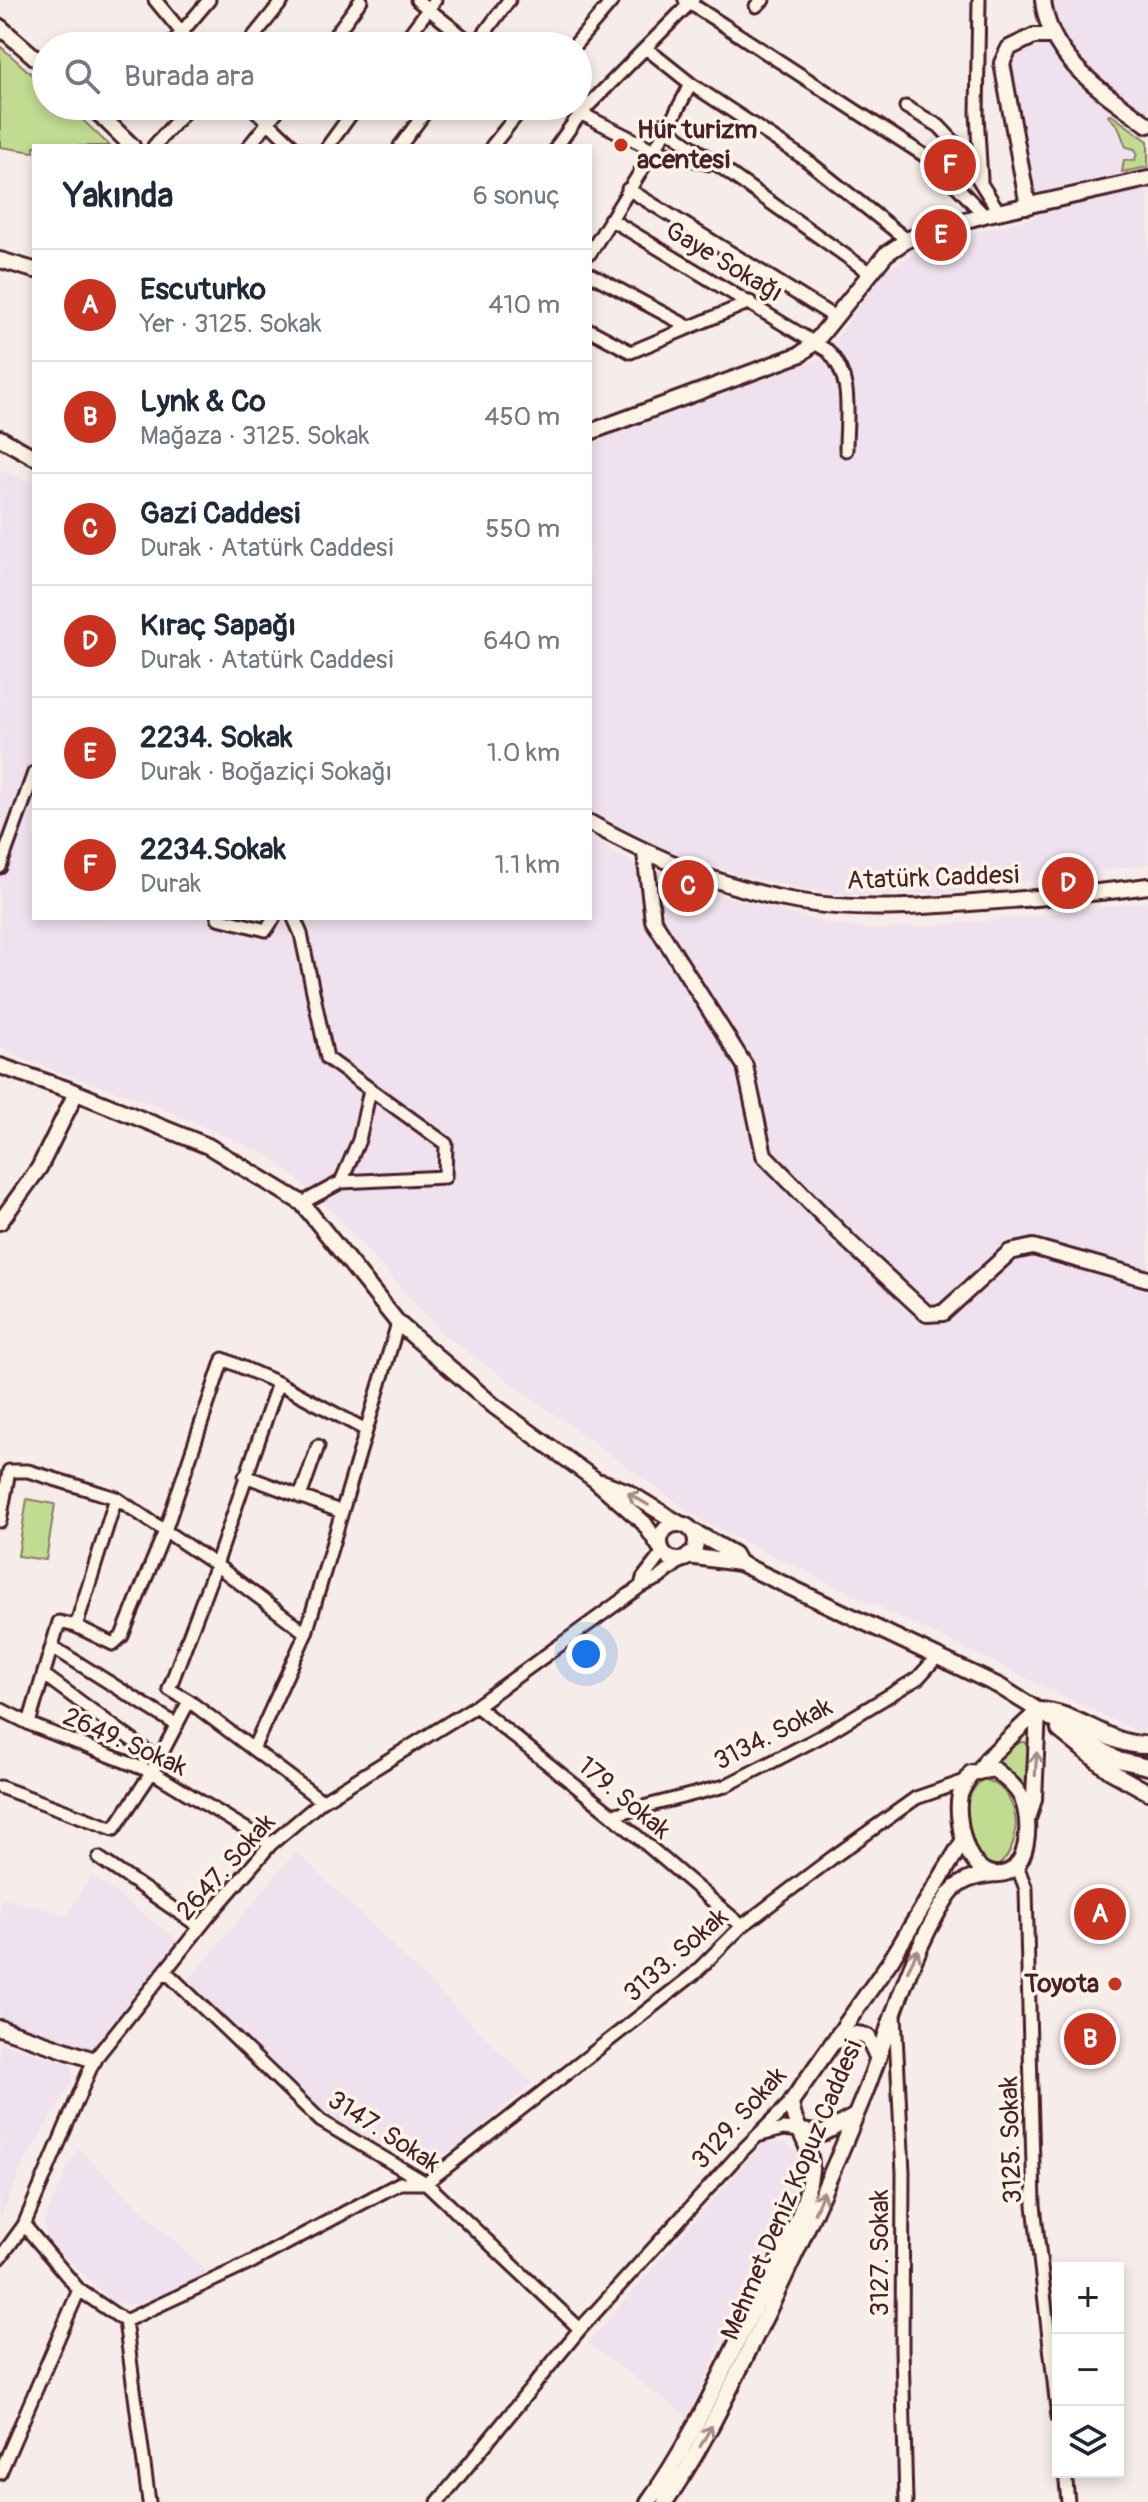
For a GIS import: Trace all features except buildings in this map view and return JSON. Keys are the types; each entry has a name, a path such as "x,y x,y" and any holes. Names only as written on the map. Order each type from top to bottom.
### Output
{"main road":[{"path":"1038,1711 1062,1715 1131,1745 1148,1745"}],"street":[{"path":"155,0 180,32"},
{"path":"182,32 209,0"},
{"path":"257,32 283,0"},
{"path":"337,32 361,0"},
{"path":"417,0 432,4 461,32"},
{"path":"485,32 509,0"},
{"path":"586,32 613,0"},
{"path":"979,0 977,114 981,180 991,214"},
{"path":"1043,0 1045,21 1062,52 1091,83 1148,125"},
{"path":"592,102 647,49 690,1 933,161 991,214"},
{"path":"411,32 432,4"},
{"path":"0,27 32,55"},
{"path":"1028,206 1002,63 1009,48 1034,36 1053,36"},
{"path":"647,49 691,84 805,159 907,240"},
{"path":"592,250 667,129 691,84"},
{"path":"906,107 939,126 981,180"},
{"path":"106,120 130,144"},
{"path":"156,144 177,120"},
{"path":"266,120 291,144"},
{"path":"251,144 271,120"},
{"path":"329,144 347,120"},
{"path":"402,144 420,120"},
{"path":"494,144 513,120"},
{"path":"558,144 576,120"},
{"path":"592,120 652,149 716,166"},
{"path":"667,129 870,273"},
{"path":"592,431 798,355 816,341 886,254 907,240 927,231 991,214 1148,179"},
{"path":"628,189 836,318"},
{"name":"Gaye Sokağı","path":"610,219 816,341 838,362 845,377 846,450"},
{"path":"0,260 32,269"},
{"path":"592,275 689,327"},
{"path":"592,331 631,352 750,302"},
{"path":"0,438 32,456"},
{"path":"0,447 32,464"},
{"path":"0,867 32,779"},
{"name":"Atatürk Caddesi","path":"592,824 645,853 727,885 794,901 844,907 898,909 1088,895 1148,886"},
{"path":"645,853 653,920 745,1066 764,1155 849,1242 927,1314 943,1313 1010,1252 1033,1247 1148,1279"},
{"path":"226,920 266,930 273,920"},
{"path":"295,920 301,934 327,1058 446,1144 445,1177 341,1182 302,1203"},
{"path":"0,1066 208,1146 302,1203 398,1323 494,1406 594,1479 644,1523 671,1558 739,1563 999,1686 1118,1760 1148,1767"},
{"path":"341,1182 359,1140 370,1090"},
{"path":"0,1222 39,1168 76,1093"},
{"path":"253,1749 306,1633 398,1323"},
{"path":"29,1723 54,1648 59,1622 76,1626 113,1644 122,1636 165,1531 223,1359 278,1383 366,1430"},
{"path":"278,1383 216,1565 169,1689 322,1801"},
{"path":"300,1497 318,1446"},
{"path":"0,1521 9,1471 28,1471 116,1498 216,1565 306,1633"},
{"path":"245,1476 342,1512"},
{"path":"594,1479 626,1491 734,1554 739,1563"},
{"path":"76,1626 116,1498"},
{"path":"641,1586 662,1549 663,1531 674,1524 685,1527 696,1541 695,1547 685,1558"},
{"name":"2647. Sokak","path":"24,2225 94,2060 271,1844 322,1801 476,1706 641,1586 659,1578 685,1558"},
{"path":"54,1648 177,1725"},
{"name":"3134. Sokak","path":"612,1815 725,1786 822,1736 918,1678 937,1657"},
{"path":"44,1675 159,1760"},
{"path":"0,1787 114,1829 152,1772 189,1701"},
{"name":"179. Sokak","path":"476,1706 612,1815 742,1926"},
{"name":"2649. Sokak","path":"0,1709 152,1772 271,1844"},
{"path":"1038,1711 1034,1799 1026,1850 1008,1870 994,1874 979,1867 963,1841 961,1795 987,1759 1038,1711"},
{"path":"1038,1711 1096,1761 1148,1792"},
{"path":"973,1776 994,1769 1020,1794 1029,1816"},
{"name":"3133. Sokak","path":"426,2183 694,1974 742,1926 916,1798 973,1776"},
{"name":"3129. Sokak","path":"438,2502 580,2329 742,2151 791,2102 891,1960 963,1841"},
{"path":"99,1858 200,1927"},
{"name":"3125. Sokak","path":"1016,1863 1026,1889 1034,2205 1057,2406"},
{"name":"Mehmet Deniz Kopuz Caddesi","path":"665,2502 687,2471 777,2295 878,2059 908,1968 949,1894 959,1884 978,1876 994,1874"},
{"name":"3147. Sokak","path":"165,1971 321,2121 426,2183 580,2329"},
{"name":"3127. Sokak","path":"895,2004 903,2172 902,2349 906,2502"},
{"path":"0,2028 94,2060"},
{"path":"833,2043 850,2033 861,2034 868,2037 878,2059"},
{"path":"648,2502 676,2462 788,2239 807,2190 811,2167 808,2147 792,2115 791,2102"},
{"path":"742,2151 765,2132 783,2129 822,2134 855,2116"},
{"path":"125,2321 250,2263 400,2183 426,2183"},
{"path":"0,2258 24,2225 79,2290 125,2321 149,2502"},
{"path":"0,2473 79,2290"},
{"path":"1066,2478 1068,2502"}],"shaded area":[{"path":"1050,0 1148,0 1148,864 938,894 829,894 742,876 659,847 592,814 592,442 824,357 883,272 932,243 1038,217 1006,57 1050,44"},
{"path":"0,470 32,483 32,920 592,920 592,839 632,863 695,889 830,924 875,930 978,922 1148,902 1148,1727 1140,1733 704,1522 442,1333 335,1215 273,1157 153,1104 28,1061 0,1046"},
{"path":"296,1851 532,2083 456,2149 434,2157 406,2153 373,2141 327,2114 187,1983"},
{"path":"91,1875 179,1941 91,2051 0,2021 0,1896 66,1916"},
{"path":"0,2042 72,2065 72,2081 22,2166 0,2219"},
{"path":"774,2142 786,2144 796,2152 801,2165 785,2222 740,2300 688,2417 588,2343 762,2145"},
{"path":"77,2148 209,2274 146,2305 114,2303 47,2240 44,2222"}],"green space":[{"path":"0,46 32,75 32,120 83,120 108,144 32,144 32,152 0,147"},
{"path":"1110,114 1148,141 1148,167 1122,172 1124,160 1135,160 1137,153 1135,149 1126,147 1118,126 1108,116"},
{"path":"27,1499 55,1504 46,1560 18,1556"},
{"path":"1025,1742 1029,1752 1026,1797 989,1763"},
{"path":"983,1779 1005,1793 1015,1816 1013,1843 999,1865 989,1866 977,1859 970,1838 967,1806 975,1787"}],"place":[{"name":"Hür turizm acentesi","path":"621,145"},
{"name":"2234.Sokak","path":"950,165"},
{"name":"2234. Sokak","path":"941,235"},
{"name":"Kıraç Sapağı","path":"1068,883"},
{"name":"Gazi Caddesi","path":"688,886"},
{"name":"Escuturko","path":"1100,1914"},
{"name":"Toyota","path":"1115,1984"},
{"name":"Lynk & Co","path":"1090,2039"}]}
